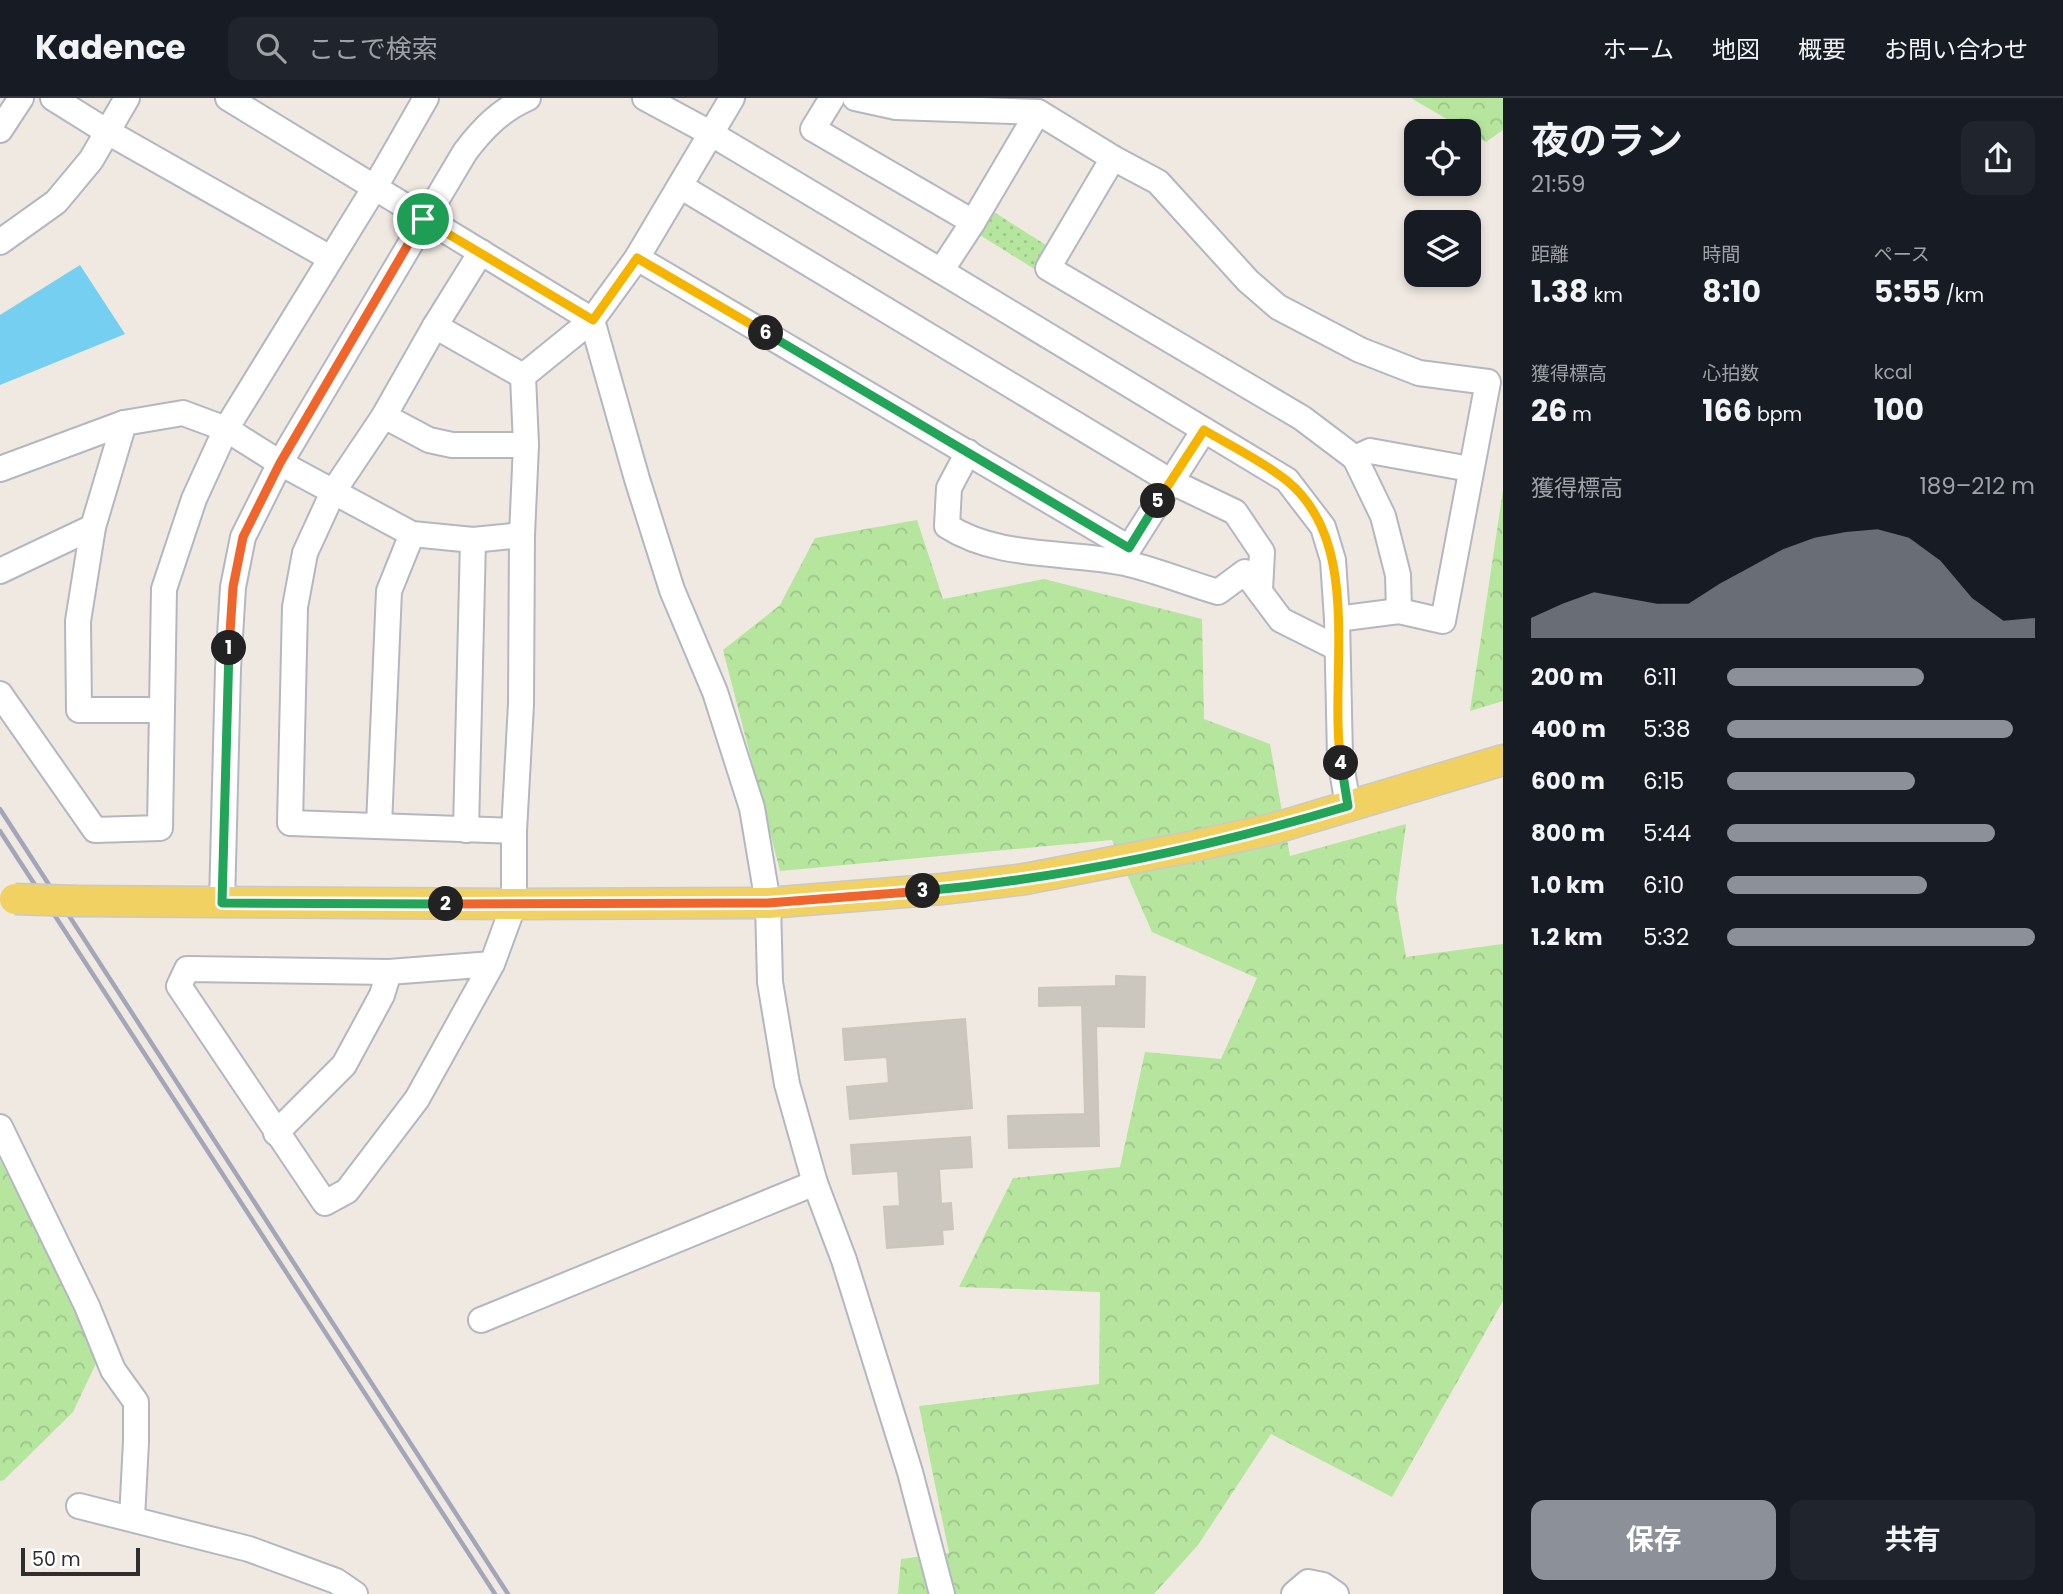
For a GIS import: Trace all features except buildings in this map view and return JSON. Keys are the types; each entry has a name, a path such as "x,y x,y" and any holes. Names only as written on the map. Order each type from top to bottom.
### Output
{"main road":[{"path":"8,898 222,903 768,903 942,889 1025,879 1272,829 1503,760"}],"street":[{"path":"0,130 21,98"},
{"path":"53,98 330,258"},
{"path":"0,242 56,202 91,160 127,98"},
{"path":"228,98 593,320 637,479 672,590 715,692 752,808 768,903 770,982 787,1084 815,1183 844,1260 893,1419 942,1594"},
{"path":"222,903 228,669 233,587 243,537 280,463 465,152 487,124 513,105 528,98"},
{"path":"645,98 710,133 1287,481 1323,527 1333,560 1340,758 1348,806"},
{"path":"523,376 593,320 637,258 732,98"},
{"path":"832,98 813,128 974,222"},
{"path":"855,98 896,107 1038,112 1158,182 1248,281 1278,307 1360,350 1419,373 1488,382 1443,621 1399,611 1337,619"},
{"path":"0,694 95,830 160,828 164,589 194,499 226,429 375,187 418,101"},
{"path":"941,271 974,222 1038,112"},
{"path":"1113,158 1048,268 1302,418 1355,458 1383,516 1398,575 1399,611"},
{"path":"680,186 1170,481 1235,512 1262,552 1260,590"},
{"path":"481,252 384,416 333,492 305,553 295,607 290,823 514,831"},
{"path":"637,258 1129,548 1204,430"},
{"path":"435,326 523,376"},
{"path":"492,964 388,972 187,969 179,986 325,1203 347,1191 416,1099 492,964 514,904 526,445 523,376"},
{"path":"0,469 124,423 183,413 226,429 280,463 412,534 473,540 522,535"},
{"path":"384,416 429,440 452,445 526,445"},
{"path":"124,423 93,527 78,621 79,710 160,710"},
{"path":"1355,458 1370,451 1470,470"},
{"path":"968,452 949,488 947,526 965,538 1005,547 1125,564 1218,593 1245,572 1281,620 1337,648"},
{"path":"0,571 93,527"},
{"path":"379,825 390,591 412,534"},
{"path":"466,830 473,540"},
{"path":"276,1133 344,1065 382,995 388,972"},
{"path":"0,1127 87,1306 113,1370 136,1402 132,1518"},
{"path":"481,1320 815,1183"},
{"path":"79,1506 249,1549 336,1581 355,1594"},
{"path":"1294,1594 1308,1582 1323,1584 1336,1594"}],"green space":[{"path":"1411,98 1503,98 1503,130 1486,142 1481,139 1481,119 1447,119"},
{"path":"989,209 1049,247 1036,270 975,232"},
{"path":"1503,490 1503,701 1470,711"},
{"path":"917,520 943,599 1044,579 1202,619 1204,719 1270,744 1290,856 1406,824 1396,899 1406,957 1503,944 1503,1301 1392,1497 1271,1434 1198,1545 1154,1594 898,1594 901,1559 949,1553 919,1406 1099,1384 1100,1292 959,1287 1013,1178 1120,1167 1145,1052 1221,1059 1257,978 1152,932 1112,840 780,871 723,650 780,605 815,538"},
{"path":"0,1160 99,1357 73,1412 0,1481"}],"water":[{"path":"80,265 125,334 0,385 0,315"}],"railway":[{"path":"0,809 508,1594"},
{"path":"0,831 495,1594"}],"route":[{"path":"423,219 593,320 637,258 1129,548 1204,430 1263,464 1287,481 1305,501 1323,527 1333,560 1340,758 1348,806 1272,829 1025,879 866,896 768,903 222,903 228,669 233,587 243,537 280,463 423,219"}]}
